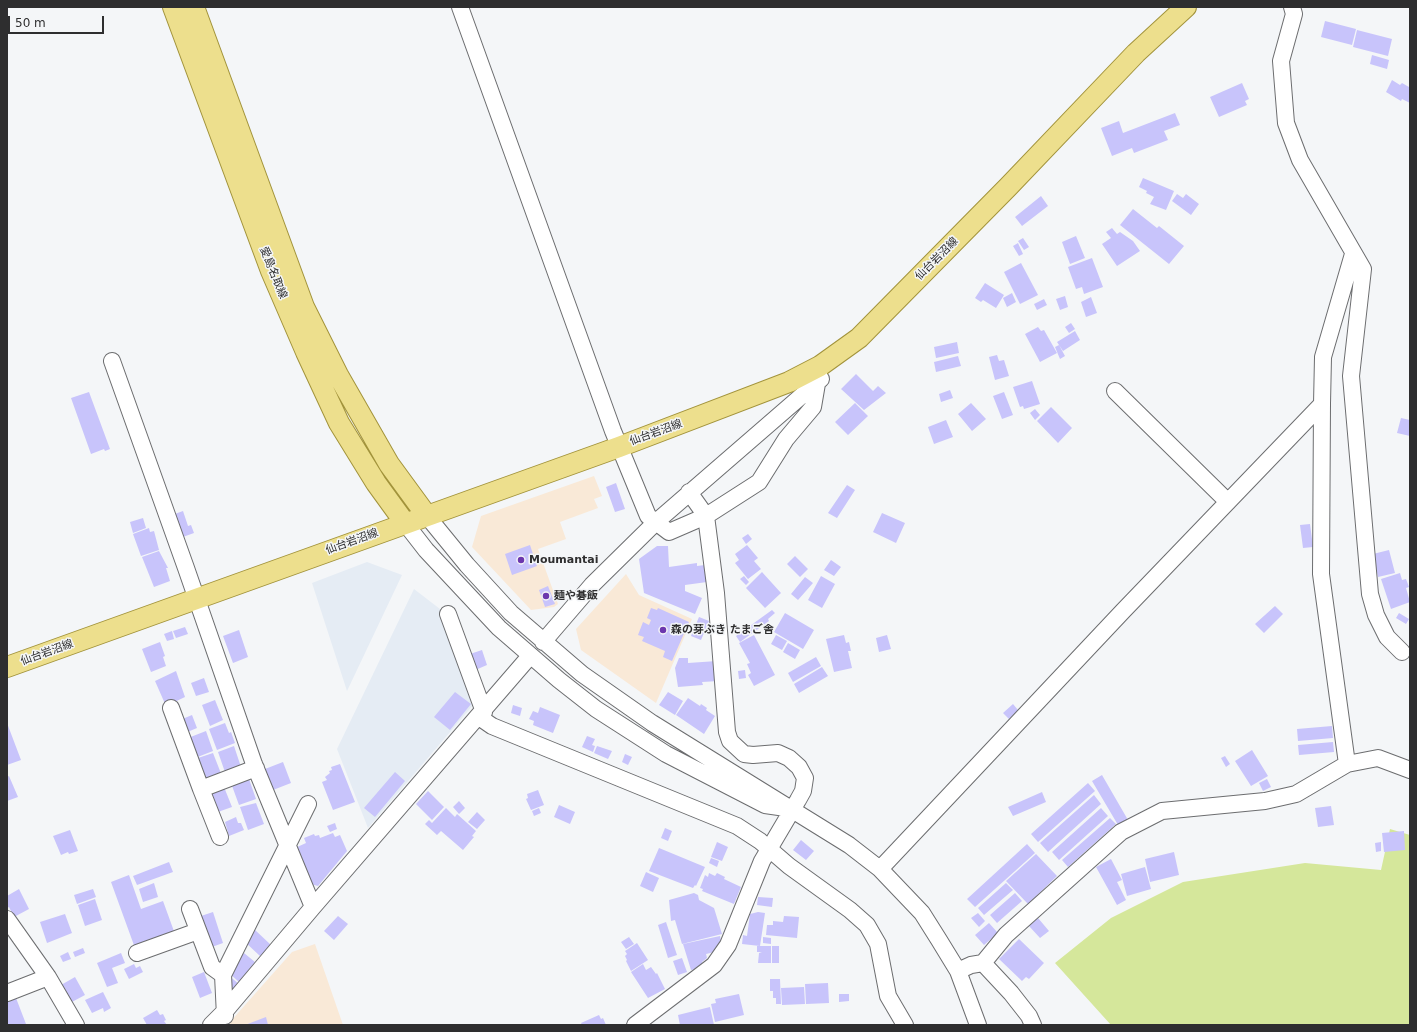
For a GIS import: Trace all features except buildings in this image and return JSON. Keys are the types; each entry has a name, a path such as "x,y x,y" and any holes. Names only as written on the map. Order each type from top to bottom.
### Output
{"main road":[{"name":"愛島名取線","path":"173,7 272,271 306,352 339,423 376,483 405,523"},
{"name":"愛島名取線","path":"194,7 304,307 338,376 385,457 427,516"},
{"name":"仙台岩沼線","path":"7,667 618,447 789,382 819,374 858,338 988,208 1136,53 1186,7"}],"street":[{"path":"460,7 618,447 648,516 669,532 706,516 759,482 786,439 813,407 819,374"},
{"path":"1292,7 1294,14 1281,61 1286,122 1300,160 1335,218 1353,254 1363,269 1351,376 1370,594 1376,615 1387,637 1402,652"},
{"path":"1347,764 1321,574 1322,404 1324,357 1353,254"},
{"path":"112,361 256,768 313,906"},
{"path":"543,642 592,585 656,522 819,374"},
{"path":"1115,391 1228,502"},
{"path":"880,869 1122,611 1322,404"},
{"path":"635,1025 714,965 728,945 747,896 769,848 803,791 805,778 799,767 789,758 778,753 753,755 744,754 730,741 727,732 717,600 706,516 689,492"},
{"path":"427,516 486,587 511,613 543,642 584,675 652,723 849,845 880,869 922,913 958,971 978,1025"},
{"path":"405,523 426,550 498,628 596,709 666,754 765,805 793,809"},
{"path":"448,614 481,714 492,726 737,826 769,848 789,866 850,910 867,925 878,944 888,996 905,1025"},
{"path":"210,1025 225,1017 313,906 530,656"},
{"path":"171,708 220,837"},
{"path":"958,971 971,964 983,963 1006,935 1121,832 1162,811 1265,801 1296,794 1347,764 1378,758 1410,770"},
{"path":"201,789 256,768"},
{"path":"225,1017 223,975 308,804"},
{"path":"190,908 212,967 223,975"},
{"path":"7,919 48,977 76,1025"},
{"path":"137,953 198,931"},
{"path":"983,963 1011,993 1029,1016 1033,1025"},
{"path":"7,993 48,977"}],"shaded area":[{"path":"594,476 602,496 594,499 598,508 560,522 566,539 538,549 558,604 554,607 531,610 472,547 481,516"},
{"path":"367,562 402,575 347,691 312,583"},
{"path":"626,574 639,595 692,619 656,703 581,650 576,629"},
{"path":"414,589 440,609 474,704 368,828 337,749"},
{"path":"315,944 343,1025 230,1025 230,1022 292,952"}],"green space":[{"path":"1390,829 1410,835 1410,1025 1111,1025 1055,963 1111,918 1183,882 1305,863 1381,870"}],"place":[{"name":"Moumantai","path":"521,560"},
{"name":"麺や碁飯","path":"546,596"},
{"name":"森の芽ぶき たまご舎","path":"663,630"}]}
